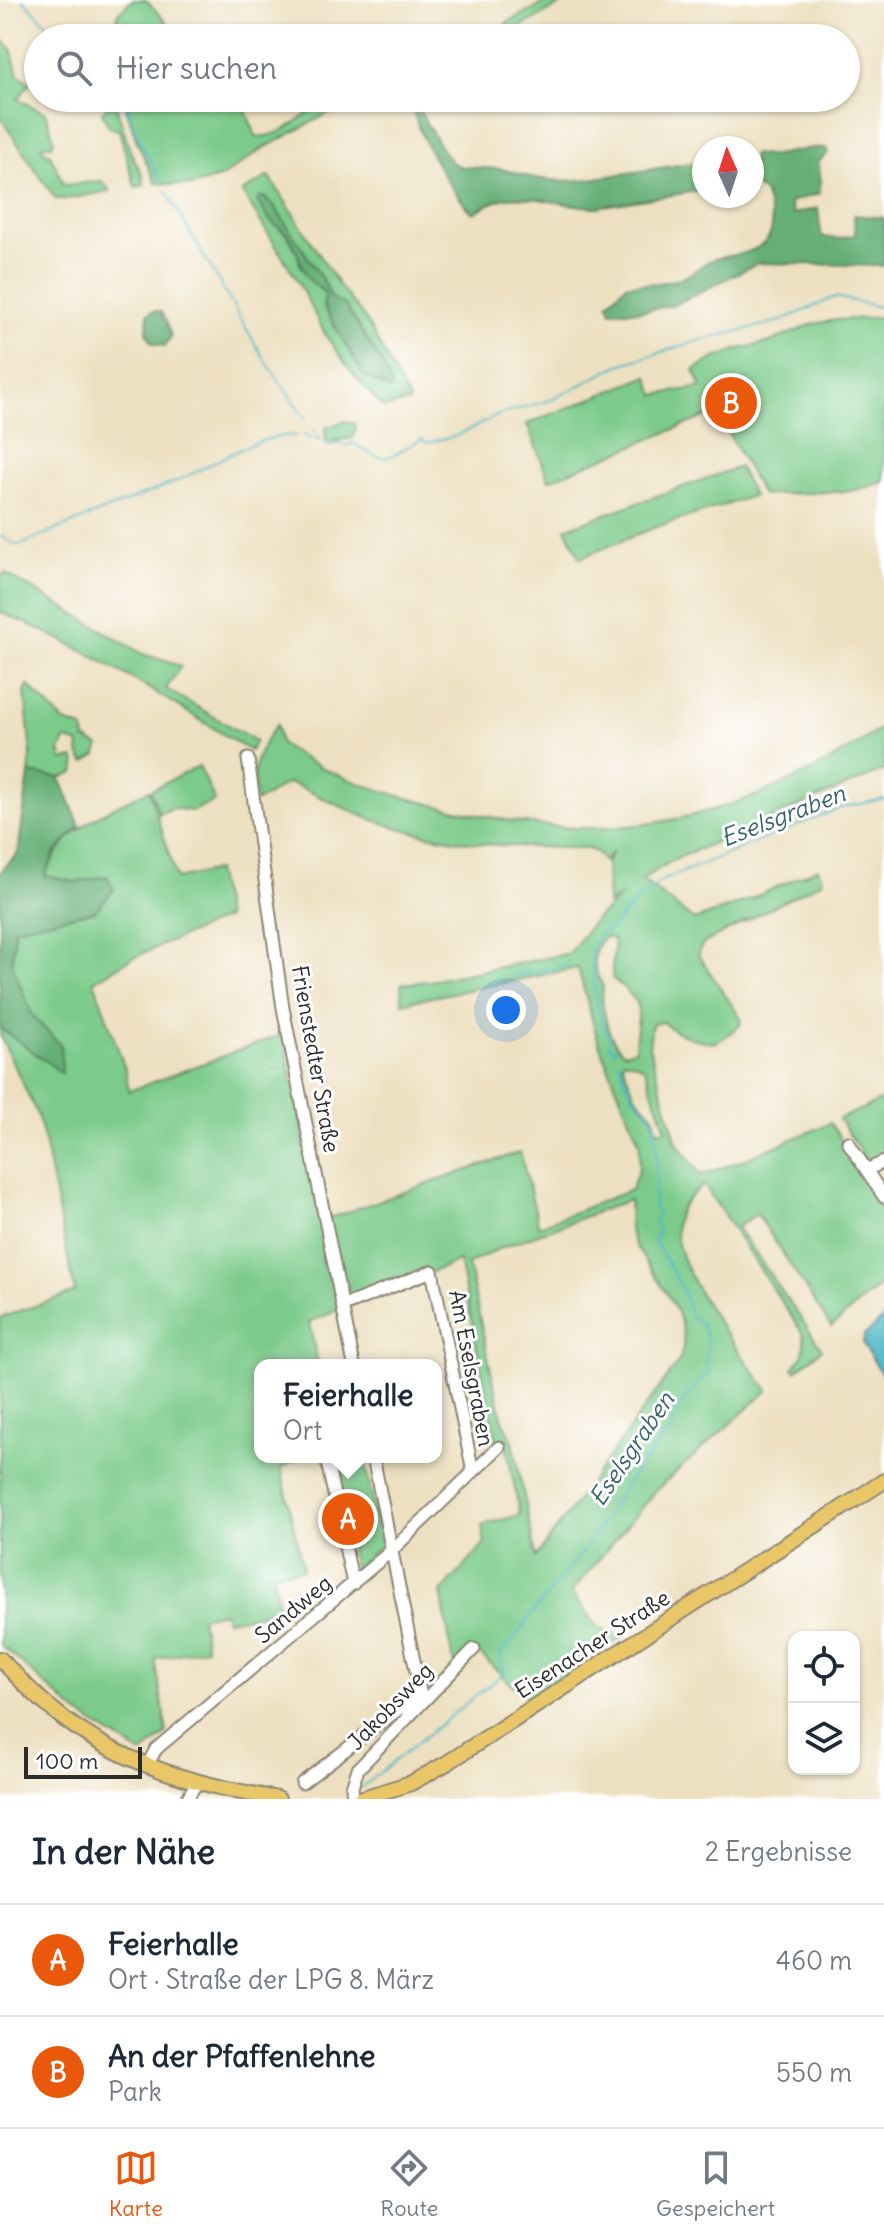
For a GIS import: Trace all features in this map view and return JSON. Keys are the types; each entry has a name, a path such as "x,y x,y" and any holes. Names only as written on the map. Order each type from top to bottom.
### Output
{"main road":[{"name":"Eisenacher Straße","path":"360,1799 411,1783 505,1727 884,1481"},
{"path":"0,1659 52,1710 96,1741 147,1766 197,1782 278,1799"}],"street":[{"name":"Frienstedter Straße","path":"248,759 283,1008 353,1359"},
{"path":"848,1142 884,1197"},
{"path":"866,1170 884,1162"},
{"name":"Am Eselsgraben","path":"343,1306 432,1271 473,1472"},
{"name":"Sandweg","path":"147,1766 156,1749 391,1551 499,1447"},
{"path":"327,1463 353,1584"},
{"path":"374,1463 419,1694 407,1717"},
{"name":"Jakobsweg","path":"353,1799 352,1787 358,1769 474,1649"},
{"path":"302,1783 419,1694"},
{"path":"187,1799 197,1782"},
{"path":"395,1799 411,1783"}],"green space":[{"path":"132,0 146,0 168,24 116,24 118,13"},
{"path":"550,0 569,0 526,24 506,23"},
{"path":"2,40 11,48 18,74 24,78 24,91 18,99 24,102 24,112 46,113 54,141 52,145 42,145 43,150 50,154 64,185 102,181 110,191 56,199 0,117"},
{"path":"118,112 144,185 135,187 119,130 109,127 102,113"},
{"path":"127,112 247,112 256,136 280,132 310,112 331,112 262,149 222,177 191,186 156,183"},
{"path":"414,112 420,112 452,163 462,167 501,169 560,181 692,163 692,192 597,207 508,198 473,213 454,190 425,142"},
{"path":"826,148 828,153 818,162 821,181 819,194 790,202 793,214 818,208 821,234 838,239 855,235 854,215 884,218 884,266 758,263 674,305 641,311 611,311 608,303 627,284 674,280 711,260 749,251 767,240 772,223 764,192 764,155"},
{"path":"269,176 338,284 366,320 410,402 383,408 353,374 326,336 296,278 242,192","holes":["264,197 274,206 324,282 364,376 323,306 326,296 300,266 288,236 270,220 257,201"]},
{"path":"261,196 274,206 332,299 345,305 381,361 391,390 364,376 323,305 326,296 309,279 288,235 271,220 257,201"},
{"path":"160,311 167,323 171,337 165,346 152,343 147,333 148,314"},
{"path":"884,317 884,482 851,491 762,495 717,412 549,480 527,424 648,376 655,395 702,387 694,370 739,349 770,342 813,324"},
{"path":"345,421 354,423 353,438 326,440 325,428"},
{"path":"739,467 753,496 656,527 580,558 566,528"},
{"path":"5,573 143,654 181,666 166,689 256,741 250,751 96,658 0,612 0,578"},
{"path":"28,685 64,722 83,728 85,739 99,746 97,755 84,763 78,752 79,744 66,739 60,750 63,760 74,758 74,773 60,778 29,773 31,755 25,692"},
{"path":"277,724 280,743 296,754 331,772 388,793 497,819 546,826 595,828 654,823 689,816 758,794 824,764 884,726 884,770 673,860 642,880 694,920 746,901 818,868 823,881 704,943 700,949 699,956 742,1020 740,1025 718,1041 706,1042 673,1030 663,1022 652,1024 649,1047 677,1143 701,1175 830,1123 884,1203 884,1282 831,1327 757,1214 737,1227 822,1349 796,1371 793,1368 803,1352 803,1334 704,1185 684,1204 677,1218 676,1236 682,1258 708,1307 768,1390 656,1490 572,1592 597,1627 621,1639 528,1701 477,1651 454,1665 441,1592 485,1544 482,1525 520,1515 505,1438 497,1445 459,1261 309,1322 317,1359 254,1359 254,1463 291,1463 281,1468 303,1569 273,1574 279,1611 226,1620 224,1612 201,1617 206,1648 155,1659 167,1733 142,1754 77,1713 0,1644 0,1318 75,1292 42,1131 0,1035 0,1028 19,1041 61,1046 32,1015 12,964 15,928 47,919 107,876 75,882 45,876 63,845 88,823 149,790 177,879 216,870 226,918 132,958 94,981 125,1069 129,1091 283,1034 321,1221 520,1152 539,1226 631,1190 639,1168 640,1144 599,1044 578,968 402,1003 401,984 570,953 591,924 622,895 608,904 606,863 613,851 604,862 596,852 587,848 502,845 418,833 363,816 290,783 256,801 254,778 260,751","holes":["605,937 613,939 613,979 631,996 638,1009 635,1049 625,1053 609,1031 604,1012 603,986 594,960 600,942","624,1060 645,1069 666,1129 658,1131 653,1115 635,1095 622,1063","629,1200 632,1238 678,1315 683,1330 683,1346 679,1361 536,1557 513,1441 502,1417 468,1264 498,1249"]},
{"path":"199,766 215,801 193,811 173,808 159,814 151,790"},
{"path":"29,773 60,778 80,826 54,854 45,876 75,882 107,876 114,890 95,911 15,928 12,964 32,1015 61,1046 62,1073 0,1028 0,873 18,853"},
{"path":"884,1099 884,1159 870,1166 839,1119"},
{"path":"331,1463 365,1463 382,1545 354,1568"}],"water":[{"path":"884,1318 884,1378 863,1344 864,1336"}],"waterway":[{"path":"23,0 47,24"},
{"path":"129,112 160,180"},
{"path":"166,191 263,357 306,420"},
{"path":"304,436 329,445 354,443 374,456 388,457 422,439 426,443 456,436 501,414 551,400 619,365 698,341 781,321 835,297 884,308"},
{"path":"313,430 320,438"},
{"path":"0,536 16,545 23,544 177,481 251,445 267,439 296,436"},
{"name":"Eselsgraben","path":"614,1052 615,1048 609,1047 609,1038 602,1024 591,961 591,949 600,934 610,929 634,903 663,880 840,808 884,799"},
{"path":"512,976 568,965"},
{"name":"Eselsgraben","path":"362,1787 503,1674 500,1654 582,1552 631,1477 670,1431 676,1412 687,1396 710,1371 706,1364 708,1345 702,1324 692,1319 682,1289 654,1240 659,1231 655,1223 658,1215 654,1208 655,1125 631,1092 618,1061"}],"place":[{"name":"An der Pfaffenlehne","path":"731,403"},
{"name":"Feierhalle","path":"348,1519"}]}
